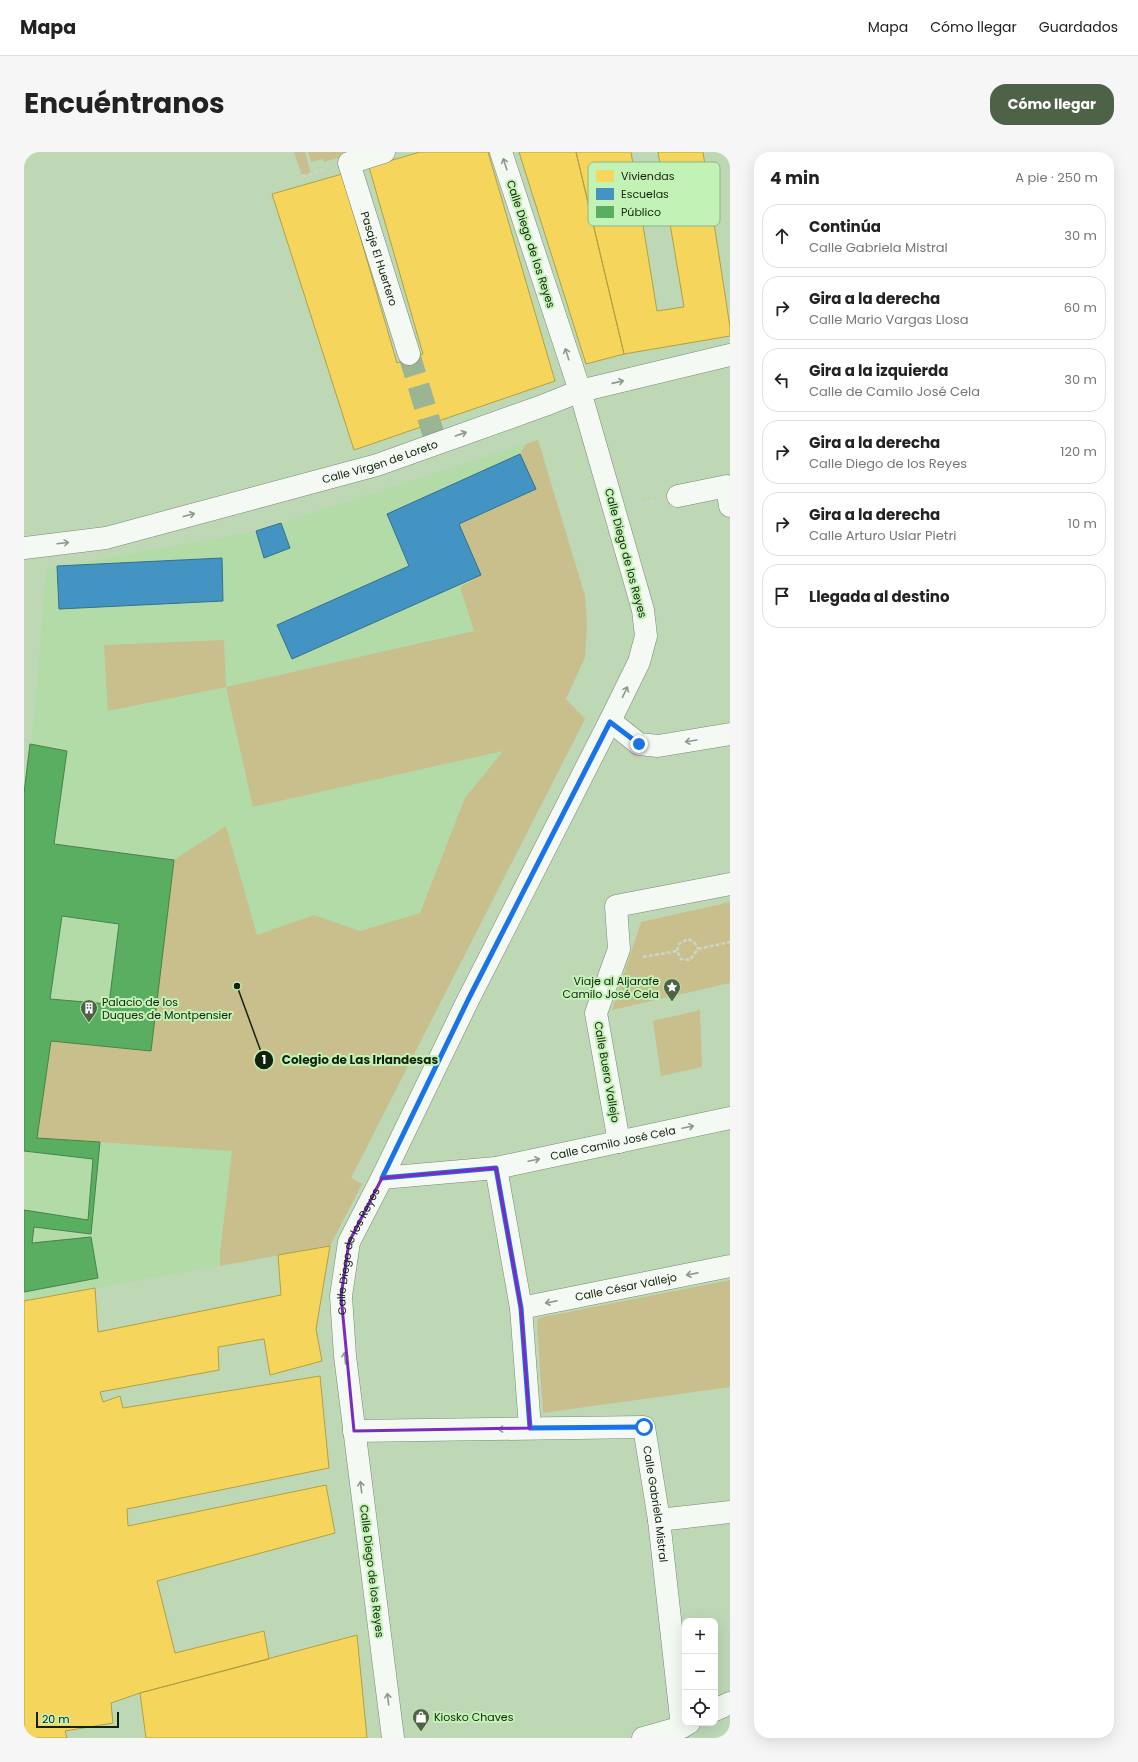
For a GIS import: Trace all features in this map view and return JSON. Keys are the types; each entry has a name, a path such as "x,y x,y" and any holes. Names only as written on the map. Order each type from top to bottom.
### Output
{"street":[{"name":"Pasaje El Huertero","path":"384,152 349,163 409,354"},
{"name":"Calle Diego de los Reyes","path":"394,1738 345,1356 341,1296 349,1242 382,1178 468,1000 610,722 639,662 646,636 643,610 615,508 580,391 501,152"},
{"name":"Calle Virgen de Loreto","path":"24,548 106,538 378,465 580,391 730,355"},
{"path":"678,496 728,496"},
{"path":"610,722 639,744 645,745 658,746 730,734"},
{"name":"Calle Buero Vallejo","path":"619,1142 596,1013 619,949 616,906 730,884"},
{"name":"Calle Camilo José Cela","path":"382,1178 496,1168 730,1118"},
{"path":"496,1168 521,1308 530,1428"},
{"name":"Calle César Vallejo","path":"521,1308 730,1266"},
{"name":"Calle Gabriela Mistral","path":"354,1431 644,1427 659,1520 682,1695"},
{"path":"659,1520 730,1512"},
{"path":"718,1709 730,1703"},
{"path":"643,1738 683,1726"}],"path":[{"path":"615,508 678,496"},
{"path":"676,951 679,944 688,939 695,943 698,949"},
{"path":"676,951 681,959 690,960 698,949 730,942"},
{"path":"642,958 676,951"}],"highlighted area":[{"path":"496,1168 521,1308 530,1428 354,1431 341,1296 349,1242 382,1178"}],"shaded area":[{"path":"294,152 305,152 311,174 302,176"},
{"path":"308,152 358,152 324,162 323,159 311,162"},
{"path":"538,440 585,596 587,625 585,657 566,699 585,719 351,1178 362,1184 330,1246 24,1301 24,793 34,719 46,569 256,531"},
{"path":"538,440 585,596 587,625 585,657 566,699 585,719 351,1178 362,1184 330,1246 220,1266 220,1253 232,1151 37,1138 51,1041 151,1051 174,860 226,826 257,935 314,915 360,931 420,913 465,798 503,751 253,807 226,687 474,631 460,587 481,575 459,524 536,489 520,454 526,444"},
{"path":"224,640 226,687 108,711 104,645"},
{"path":"730,902 730,983 612,1010 641,922"},
{"path":"700,1010 702,1067 661,1076 653,1021"},
{"path":"730,1280 730,1387 543,1413 537,1324 538,1318"}],"building: Viviendas":[{"path":"420,152 488,152 555,381 354,450 272,194 342,174 397,363 423,354 369,167"},
{"path":"519,152 576,152 588,202 588,226 594,226 624,354 586,364"},
{"path":"576,152 631,152 633,162 588,162 588,202"},
{"path":"658,152 703,152 705,162 660,162"},
{"path":"594,226 643,226 657,311 684,307 670,226 714,226 730,327 730,336 624,354"},
{"path":"330,1246 316,1329 322,1361 270,1375 264,1339 218,1347 219,1370 100,1392 103,1402 120,1396 123,1408 320,1376 329,1468 127,1509 128,1526 326,1485 335,1533 157,1581 175,1653 264,1631 269,1659 140,1693 111,1703 113,1723 65,1731 67,1738 24,1738 24,1301 95,1288 98,1332 281,1295 278,1255"},
{"path":"357,1635 367,1738 146,1738 140,1693"}],"building: Escuelas":[{"path":"520,454 536,489 459,524 481,575 292,659 277,625 409,566 387,514"},
{"path":"281,523 290,548 264,558 256,531"},
{"path":"222,558 223,601 59,609 57,566"}],"building: Público":[{"name":"Palacio de los Duques de Montpensier","path":"30,744 67,751 54,844 174,860 151,1051 51,1041 37,1138 100,1142 91,1234 34,1227 32,1243 91,1237 98,1278 24,1292 24,1210 88,1220 93,1159 24,1151 24,793","holes":["62,916 119,924 109,1004 50,999"]}],"tunnel":[{"path":"409,354 436,443"}],"place":[{"name":"Colegio de Las Irlandesas","path":"237,986"},
{"name":"Viaje al Aljarafe Camilo José Cela","path":"672,1002"},
{"name":"Palacio de los Duques de Montpensier","path":"89,1023"},
{"name":"Kiosko Chaves","path":"421,1732"}],"route":[{"path":"639,744 610,722 468,1000 382,1178 496,1168 521,1308 530,1428 644,1427"}]}
